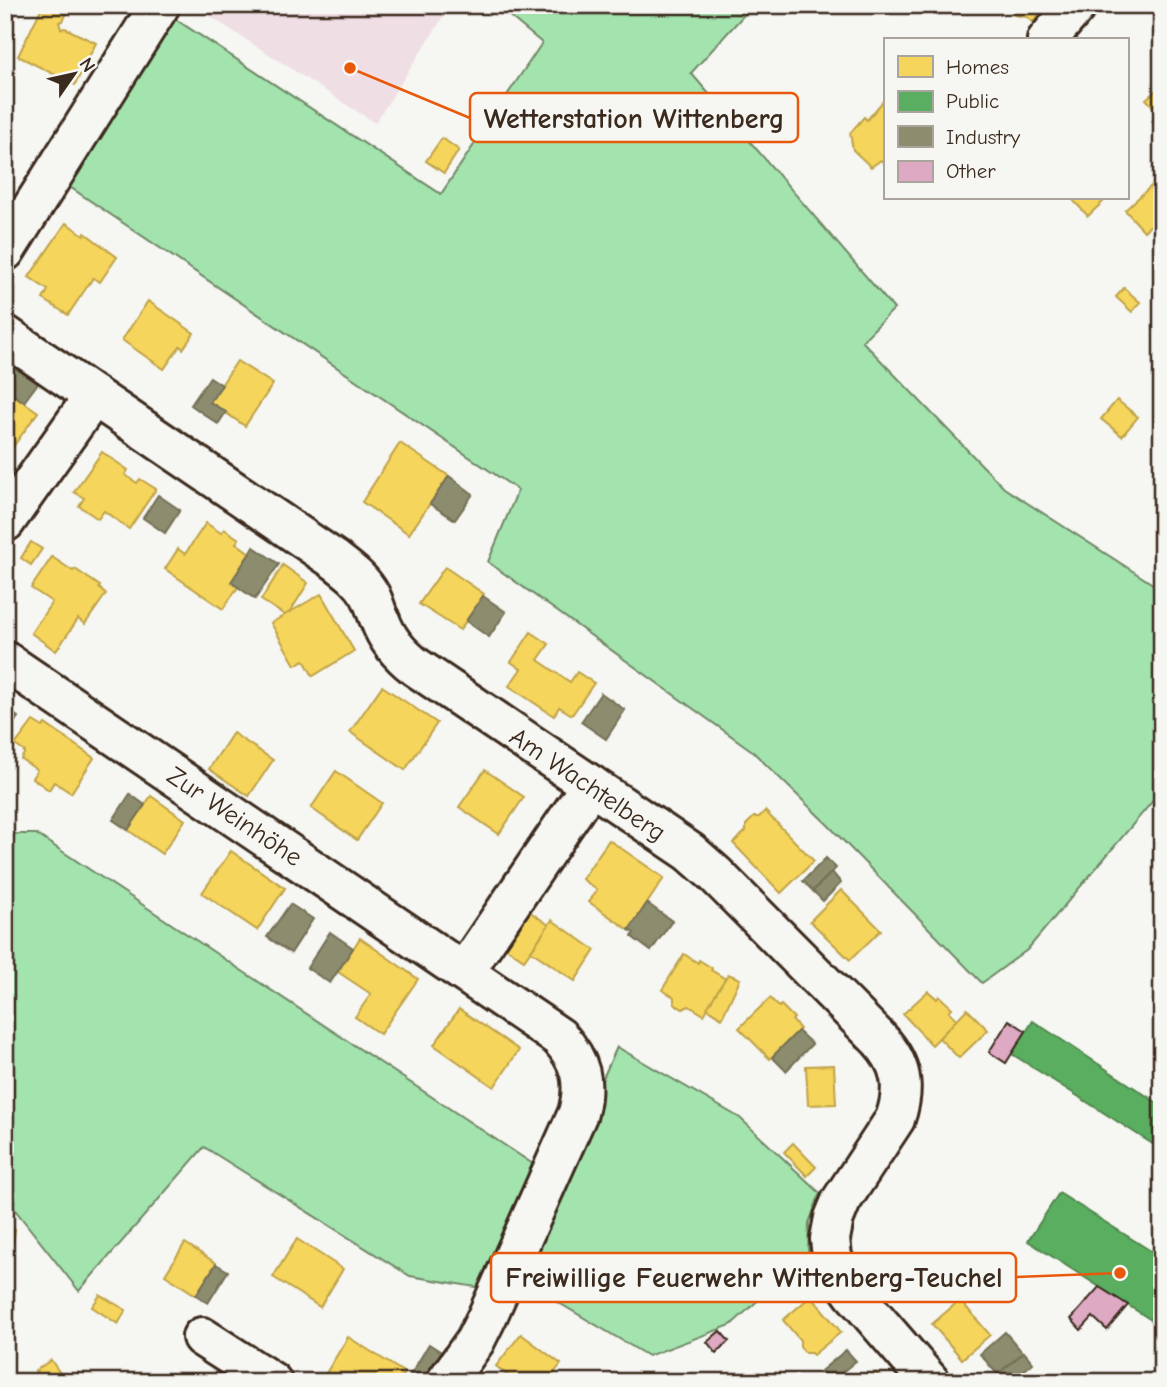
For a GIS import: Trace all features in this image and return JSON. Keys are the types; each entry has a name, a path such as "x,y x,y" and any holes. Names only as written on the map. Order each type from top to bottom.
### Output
{"street":[{"path":"5,251 160,5"},
{"path":"1050,38 1077,5"},
{"name":"Am Wachtelberg","path":"5,335 335,560 356,578 370,595 389,641 402,656 704,863 889,1050 901,1077 900,1105 895,1119 841,1201 830,1239 832,1257 840,1275 853,1293 930,1382"},
{"path":"5,522 94,396"},
{"name":"Zur Weinhöhe","path":"5,661 559,1037 568,1047 580,1071 583,1085 578,1113 487,1317 475,1341 446,1382"},
{"path":"464,972 591,785"},
{"path":"202,1337 272,1382"}],"shaded area":[{"path":"210,5 451,5 375,123 205,13"}],"green space":[{"path":"496,5 753,5 691,73 894,309 862,341 1004,488 1162,590 1162,790 1027,950 982,983 751,750 488,562 518,490 64,183 175,19 441,194 542,43"},
{"path":"5,834 36,834 557,1180 617,1047 740,1118 820,1193 809,1223 808,1255 731,1325 648,1356 554,1300 410,1276 204,1147 79,1291 5,1197"}],"building: Homes":[{"path":"43,5 71,5 63,21 59,22 61,29 65,28 96,43 75,85 18,56"},
{"path":"1008,5 1047,5 1033,22 1027,17 1015,15 1008,9"},
{"path":"1162,85 1162,132 1152,121 1160,114 1146,99"},
{"path":"884,100 884,163 881,160 871,167 853,150 850,133 864,117 867,120"},
{"path":"442,138 459,150 444,173 426,161"},
{"path":"1162,176 1162,215 1144,231 1125,210"},
{"path":"1073,200 1105,200 1088,216"},
{"path":"66,223 84,235 85,233 117,257 100,282 93,278 68,315 43,299 48,290 29,277"},
{"path":"1124,288 1140,302 1132,312 1116,297"},
{"path":"148,301 194,333 183,349 180,346 164,369 122,340"},
{"path":"237,361 273,384 245,426 210,402"},
{"path":"5,389 38,412 5,458"},
{"path":"1117,400 1138,417 1122,436 1101,419"},
{"path":"400,443 449,476 409,534 362,502"},
{"path":"102,452 128,470 125,475 137,483 140,479 156,489 129,529 104,511 98,519 79,506 84,498 74,492"},
{"path":"206,523 221,533 224,529 239,539 236,543 250,553 231,582 238,587 223,609 165,569 178,549 185,554"},
{"path":"31,542 42,549 31,565 21,558"},
{"path":"52,557 100,586 106,594 85,624 78,619 56,651 31,633 52,602 31,588"},
{"path":"283,565 308,583 290,612 285,615 261,600"},
{"path":"445,567 484,594 460,630 419,604"},
{"path":"321,594 354,651 313,676 304,660 295,665 271,623"},
{"path":"531,632 549,644 538,660 570,682 577,672 594,683 572,715 559,707 554,716 509,686 521,669 511,662"},
{"path":"382,686 437,723 405,770 350,732"},
{"path":"33,721 43,727 45,724 94,758 71,793 54,782 49,790 32,778 37,770 21,759 25,752 15,745"},
{"path":"233,733 273,760 249,796 209,769"},
{"path":"485,770 524,797 499,834 459,807"},
{"path":"336,771 382,803 357,840 311,808"},
{"path":"151,796 185,820 162,854 128,830"},
{"path":"765,811 814,861 781,893 733,843 746,831 746,825 754,817 759,817"},
{"path":"609,840 664,878 629,930 589,902 597,890 582,879"},
{"path":"231,851 285,888 257,930 202,893"},
{"path":"841,890 881,930 850,960 810,921"},
{"path":"523,907 549,925 524,960 499,943"},
{"path":"552,920 595,950 575,981 531,951"},
{"path":"360,938 418,979 380,1034 355,1017 371,994 338,972"},
{"path":"684,954 698,963 699,960 726,979 704,1015 689,1006 683,1009 674,1004 674,997 662,990"},
{"path":"728,974 740,979 722,1018 707,1008"},
{"path":"928,991 937,999 939,996 952,1008 949,1011 957,1020 932,1045 903,1014"},
{"path":"770,998 794,1018 792,1020 800,1029 770,1059 739,1028"},
{"path":"459,1009 519,1050 494,1087 434,1045"},
{"path":"967,1009 988,1030 959,1058 939,1038"},
{"path":"834,1065 836,1104 808,1105 806,1066"},
{"path":"793,1143 816,1167 807,1176 784,1152"},
{"path":"5,1227 15,1229 13,1243 5,1242"},
{"path":"297,1239 343,1269 320,1307 273,1277"},
{"path":"185,1243 216,1263 196,1295 165,1275"},
{"path":"100,1295 126,1310 118,1324 92,1307"},
{"path":"811,1296 841,1332 813,1355 805,1353 800,1346 800,1340 783,1320"},
{"path":"960,1300 990,1335 962,1359 932,1324"},
{"path":"521,1334 561,1364 547,1382 508,1382 508,1376 496,1366"},
{"path":"348,1337 405,1373 399,1382 337,1382 325,1375"},
{"path":"51,1360 66,1382 42,1382 35,1371"},
{"path":"876,1373 884,1382 865,1382"}],"building: Public":[{"path":"1033,1021 1162,1106 1162,1150 1012,1054"},
{"path":"1059,1193 1162,1258 1162,1327 1028,1241"}],"building: Industry":[{"path":"5,361 38,383 24,402 5,389"},
{"path":"210,377 222,385 210,402 226,412 218,424 191,405"},
{"path":"449,476 473,494 455,520 430,504"},
{"path":"158,495 180,510 165,533 143,518"},
{"path":"254,547 279,564 255,599 231,582"},
{"path":"483,596 506,612 489,637 466,621"},
{"path":"601,693 625,710 606,739 581,722"},
{"path":"5,708 18,717 5,736"},
{"path":"130,794 145,805 128,830 113,820"},
{"path":"826,858 836,868 813,891 803,881"},
{"path":"832,872 841,883 823,901 813,891"},
{"path":"647,903 672,921 651,951 632,937 634,933 629,930"},
{"path":"290,904 313,919 291,953 267,937"},
{"path":"330,932 353,948 330,983 307,968"},
{"path":"798,1031 812,1044 786,1071 772,1057"},
{"path":"216,1264 228,1271 208,1303 196,1295"},
{"path":"1005,1332 1023,1353 998,1375 980,1354"},
{"path":"429,1344 443,1353 425,1382 420,1382 410,1376"},
{"path":"846,1350 856,1361 830,1382 821,1371"},
{"path":"1024,1352 1033,1363 1011,1382 1006,1382 999,1373"}],"building: Other":[{"path":"1009,1020 1026,1031 1006,1063 989,1052"},
{"path":"1099,1287 1128,1305 1107,1330 1093,1317 1081,1330 1071,1319"},
{"path":"720,1331 729,1341 716,1353 707,1342"}],"place":[{"name":"Wetterstation Wittenberg","path":"350,68"},
{"name":"Freiwillige Feuerwehr Wittenberg-Teuchel","path":"1120,1273"}]}
